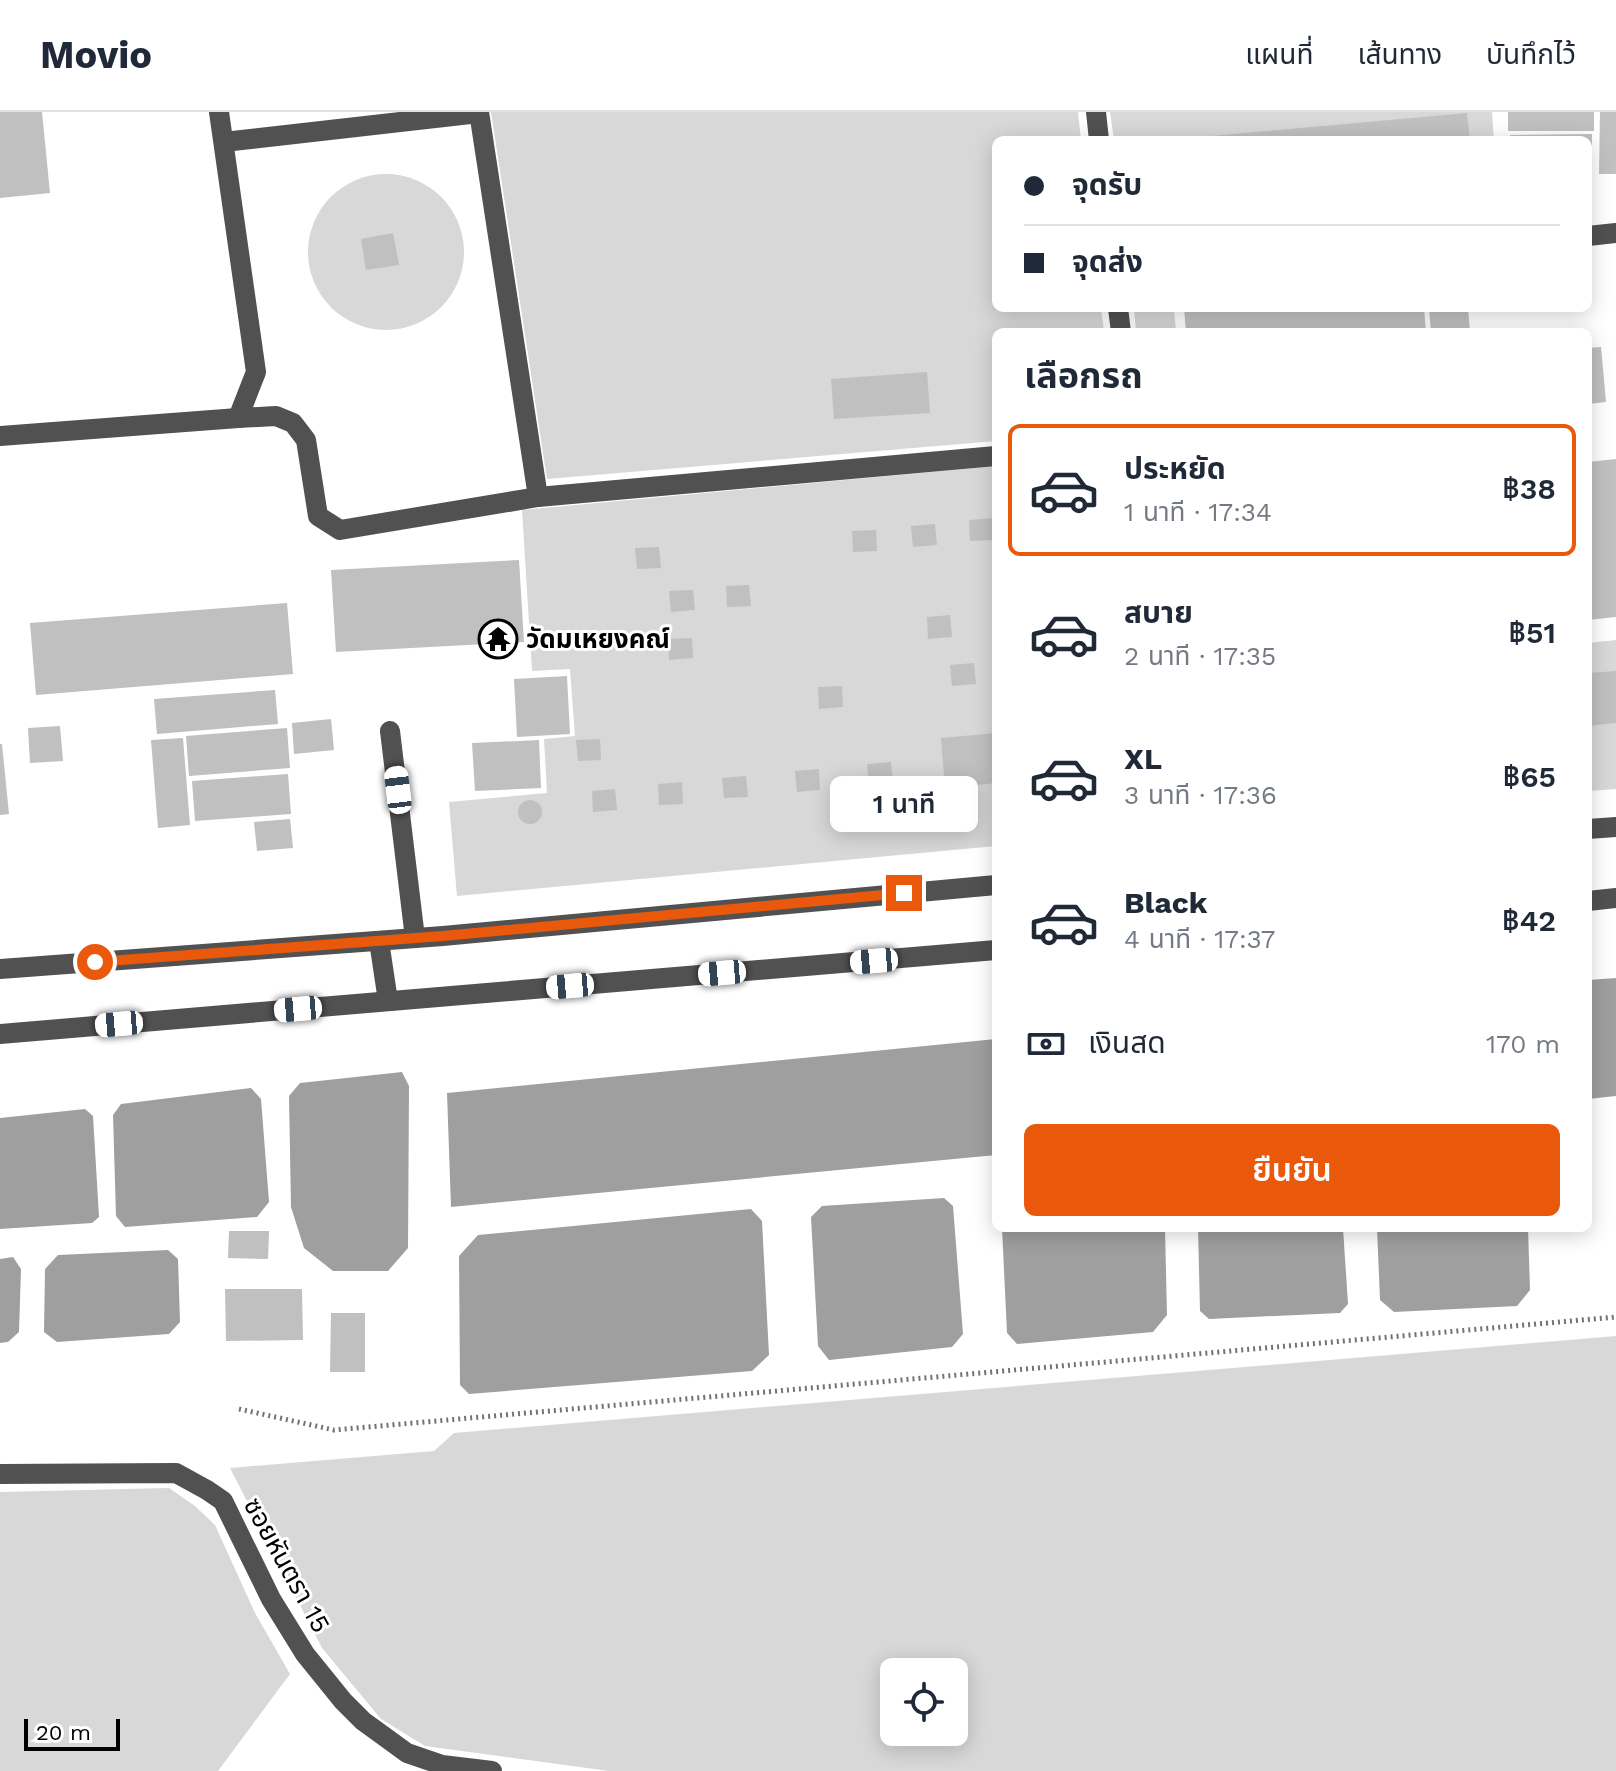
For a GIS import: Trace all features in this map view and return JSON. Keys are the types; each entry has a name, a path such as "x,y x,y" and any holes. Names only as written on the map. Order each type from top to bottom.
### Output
{"street":[{"path":"219,112 256,372 238,418"},
{"path":"224,142 479,112 538,497"},
{"path":"1096,112 1099,136"},
{"path":"1592,236 1616,233"},
{"path":"0,436 276,416 293,423 306,440 318,516 340,530 538,497 992,456"},
{"path":"390,731 415,938"},
{"path":"1592,829 1616,827"},
{"path":"0,969 415,938 992,885"},
{"path":"1592,901 1616,898"},
{"path":"379,941 388,1001"},
{"path":"0,1034 992,950"},
{"name":"ซอยหันตรา 15","path":"0,1474 176,1473 207,1490 223,1501 271,1599 305,1654 363,1721 407,1753 442,1765 492,1771"}],"path":[{"path":"239,1409 334,1430 1616,1317"}],"shaded area":[{"path":"491,112 1078,112 1081,136 992,136 992,312 1102,312 1104,328 992,328 992,441 547,479"},
{"path":"1110,112 1492,112 1494,136 1113,136"},
{"path":"386,174 416,180 441,197 458,222 464,252 458,282 441,307 416,324 386,330 356,324 331,307 314,282 308,252 314,222 331,197 356,180"},
{"path":"1134,312 1174,312 1176,328 1136,328"},
{"path":"992,466 992,846 457,896 449,802 547,793 544,739 575,736 570,669 532,671 522,510"},
{"path":"1616,640 1616,789 1592,791 1592,643"},
{"path":"1616,978 1616,1096 1592,1099 1592,980"},
{"path":"992,1039 992,1155 451,1207 447,1093"},
{"path":"402,1072 409,1086 408,1248 388,1271 333,1271 304,1248 291,1207 289,1096 300,1083"},
{"path":"251,1088 261,1099 269,1202 257,1217 125,1227 116,1216 113,1115 121,1104"},
{"path":"85,1109 93,1116 99,1217 92,1223 0,1229 0,1118"},
{"path":"944,1198 953,1206 963,1334 952,1347 829,1360 818,1346 811,1217 822,1206"},
{"path":"751,1209 762,1221 769,1355 752,1371 469,1394 460,1385 459,1256 478,1235"},
{"path":"1002,1232 1165,1232 1167,1315 1153,1332 1017,1344 1007,1333"},
{"path":"1198,1232 1343,1232 1348,1304 1340,1313 1209,1319 1200,1311"},
{"path":"1377,1232 1528,1232 1530,1290 1517,1306 1394,1312 1380,1300"},
{"path":"168,1250 178,1259 180,1322 169,1334 57,1342 44,1332 45,1269 58,1255"},
{"path":"13,1257 21,1269 19,1332 8,1342 0,1343 0,1259"},
{"path":"1616,1336 1616,1771 609,1771 425,1746 381,1719 322,1648 230,1468 434,1451 454,1433"},
{"path":"169,1488 215,1525 255,1613 290,1674 218,1771 0,1771 0,1492"}],"building":[{"path":"0,112 42,112 50,193 0,198"},
{"path":"1508,112 1594,112 1594,131 1508,131"},
{"path":"1600,112 1616,112 1616,174 1599,174"},
{"path":"1467,113 1470,136 1212,136"},
{"path":"1592,134 1592,136 1510,136"},
{"path":"393,233 399,265 366,270 361,239"},
{"path":"1184,312 1424,312 1426,328 1186,328"},
{"path":"1429,312 1468,312 1470,328 1431,328"},
{"path":"1601,347 1606,402 1592,404 1592,348"},
{"path":"927,372 930,413 834,419 831,379"},
{"path":"1616,459 1616,617 1592,620 1592,462"},
{"path":"992,518 992,540 970,541 969,520"},
{"path":"935,524 937,545 913,547 911,526"},
{"path":"876,530 877,551 853,552 852,531"},
{"path":"659,547 661,568 637,569 635,548"},
{"path":"519,560 524,642 336,652 331,570"},
{"path":"749,585 751,606 727,607 726,586"},
{"path":"693,590 695,610 671,612 669,591"},
{"path":"287,603 293,674 36,695 30,623"},
{"path":"950,615 952,637 928,639 927,617"},
{"path":"692,638 693,658 669,660 668,639"},
{"path":"974,663 976,684 952,686 950,665"},
{"path":"1616,671 1616,723 1592,726 1592,673"},
{"path":"567,676 570,734 517,737 514,679"},
{"path":"842,686 843,707 819,709 818,687"},
{"path":"275,690 278,724 157,734 154,699"},
{"path":"331,719 334,750 294,754 292,723"},
{"path":"60,726 63,761 30,763 28,728"},
{"path":"287,728 290,768 189,776 186,736"},
{"path":"992,733 992,783 945,788 941,738"},
{"path":"183,738 190,825 158,828 151,740"},
{"path":"600,739 601,760 578,761 576,740"},
{"path":"539,740 541,788 475,791 472,743"},
{"path":"0,744 9,814 0,815"},
{"path":"891,762 893,783 869,784 867,764"},
{"path":"819,769 820,790 797,792 795,771"},
{"path":"288,774 291,814 195,821 192,781"},
{"path":"746,776 748,797 724,798 722,778"},
{"path":"682,782 683,804 659,805 658,784"},
{"path":"615,789 617,810 593,812 592,791"},
{"path":"530,800 541,807 542,812 535,823 530,824 519,817 518,812 525,801"},
{"path":"290,819 293,848 257,851 254,822"},
{"path":"229,1231 269,1231 268,1259 228,1258"},
{"path":"225,1289 302,1289 303,1340 226,1341"},
{"path":"331,1313 365,1313 365,1372 330,1372"}],"place":[{"name":"วัดมเหยงคณ์","path":"498,639"}],"route":[{"path":"95,962 443,936 904,893"}]}
